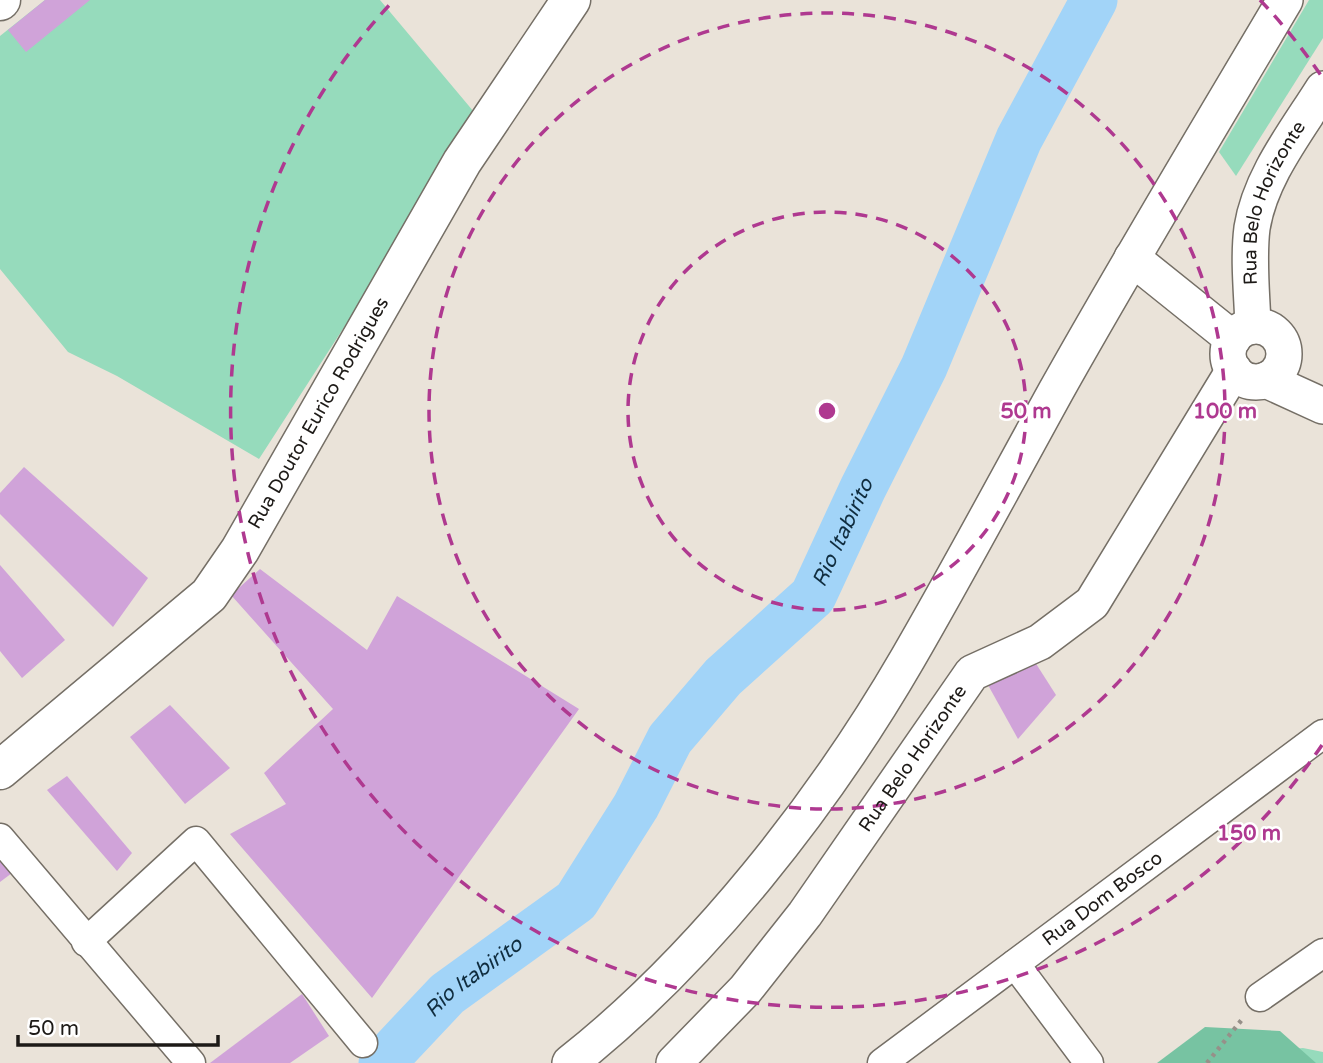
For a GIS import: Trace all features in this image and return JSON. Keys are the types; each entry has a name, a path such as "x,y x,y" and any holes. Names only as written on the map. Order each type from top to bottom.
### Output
{"main road":[{"name":"Rua Doutor Eurico Rodrigues","path":"0,770 209,595 240,550 462,162 571,0"}],"street":[{"path":"570,1063 598,1041 668,974 732,905 811,806 846,756 907,660 1132,258 1285,0"},
{"name":"Rua Belo Horizonte","path":"674,1063 745,990 805,915 972,673 1040,642 1092,603 1240,345 1257,208 1274,169 1323,89"},
{"path":"1132,258 1240,345 1248,381 1266,380 1323,406"},
{"path":"1240,345 1270,330 1282,343 1284,352 1280,369 1266,380"},
{"name":"Rua Dom Bosco","path":"882,1063 1323,734"},
{"path":"0,838 191,1063"},
{"path":"86,942 197,841 363,1043"},
{"path":"1260,997 1323,953"},
{"path":"1015,964 1089,1063"}],"path":[{"path":"1208,1063 1260,997"}],"green space":[{"path":"45,0 380,0 479,118 259,459 117,376 68,352 0,269 0,36"},
{"path":"1309,0 1323,0 1323,38 1236,176 1219,152"},
{"path":"1205,1027 1280,1031 1316,1063 1157,1063"},
{"path":"1303,1048 1323,1052 1323,1063 1238,1063 1262,1052"}],"building":[{"path":"45,0 90,0 26,52 8,30"},
{"path":"24,467 148,578 113,627 0,514 0,493"},
{"path":"0,565 65,640 22,678 0,651"},
{"path":"260,569 367,650 397,596 579,709 372,998 230,834 286,804 264,773 333,709 231,595"},
{"path":"1033,659 1056,695 1018,739 983,676"},
{"path":"170,705 230,768 185,804 130,737"},
{"path":"67,776 132,853 117,871 47,790"},
{"path":"0,859 12,873 0,882"},
{"path":"302,994 329,1036 290,1063 210,1063"}],"waterway":[{"name":"Rio Itabirito","path":"382,1063 447,994 576,901 636,806 670,739 723,677 813,596 863,488 924,367 1019,139 1094,0"}]}
